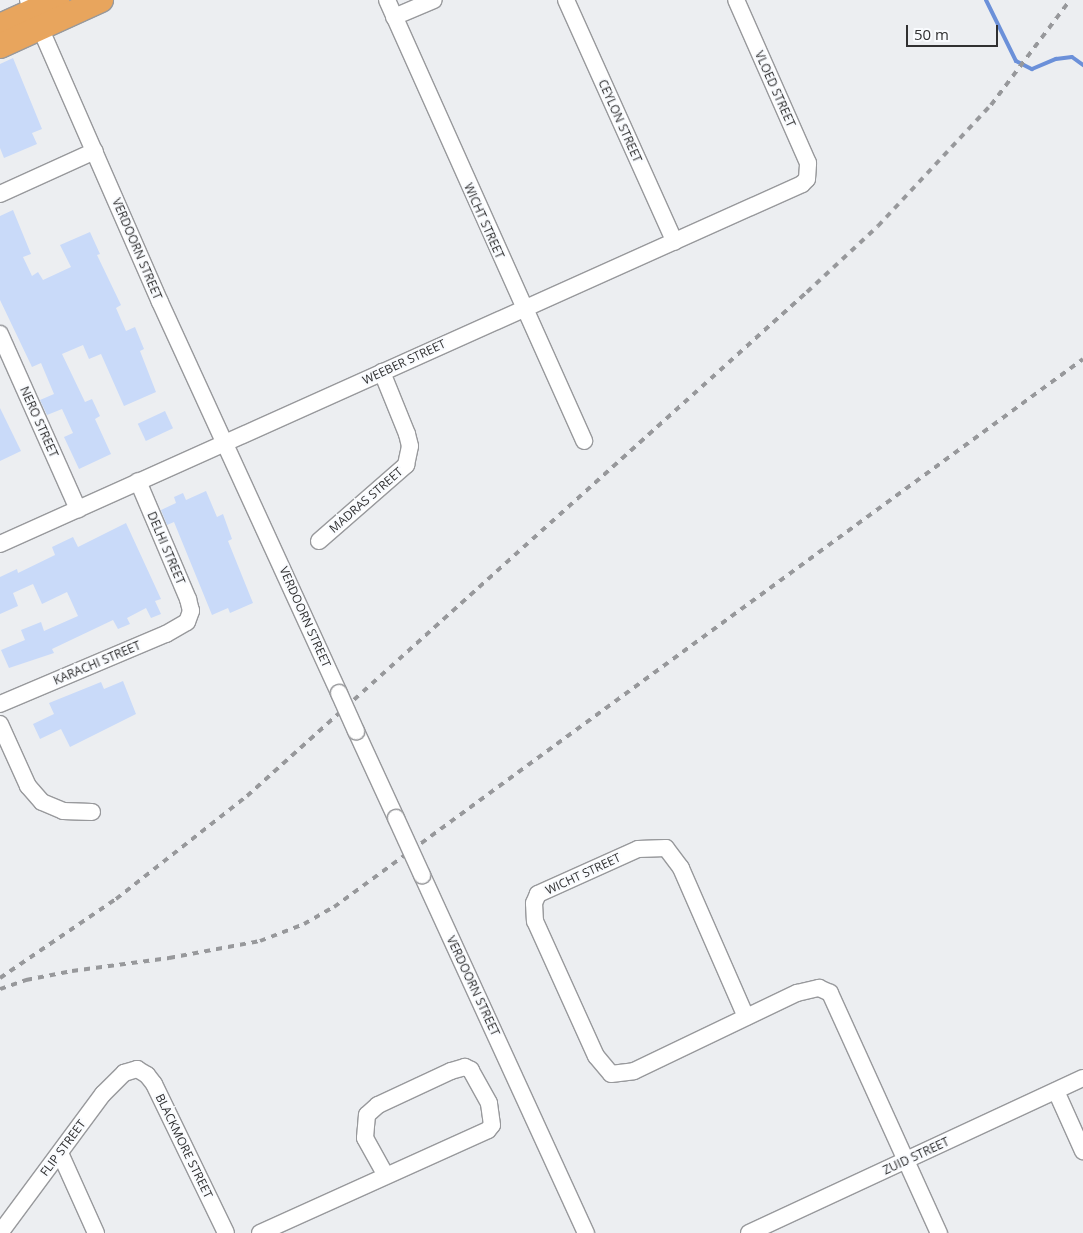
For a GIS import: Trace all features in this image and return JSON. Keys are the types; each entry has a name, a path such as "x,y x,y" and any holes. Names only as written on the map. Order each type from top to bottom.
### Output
{"highway":[{"path":"0,26 34,13 58,0"},
{"path":"0,46 34,13 102,0"}],"street":[{"name":"WICHT STREET","path":"387,0 584,441"},
{"path":"394,17 434,0"},
{"name":"CEYLON STREET","path":"566,0 675,242"},
{"name":"VLOED STREET","path":"736,0 808,162 807,179"},
{"name":"VERDOORN STREET","path":"34,13 160,302 227,443 356,731 586,1233"},
{"path":"0,194 95,151"},
{"name":"WEEBER STREET","path":"0,544 675,242 794,188 807,179"},
{"name":"NERO STREET","path":"0,334 78,509"},
{"name":"MADRAS STREET","path":"319,541 406,465 410,446 407,434 382,372"},
{"name":"DELHI STREET","path":"138,481 188,598 190,616"},
{"name":"KARACHI STREET","path":"0,704 166,634 190,616"},
{"path":"0,724 21,772 42,802 63,810 92,812"},
{"name":"WICHT STREET","path":"746,1017 681,868 666,848 638,849 538,894 534,903 535,921 596,1056 606,1072 615,1075 634,1071 810,988 830,993 939,1233"},
{"path":"260,1233 385,1174 430,1158 488,1130 492,1125 489,1103 471,1070 466,1067 451,1071 378,1105 367,1115 365,1138 385,1174"},
{"name":"FLIP STREET","path":"0,1233 114,1082 132,1070"},
{"name":"BLACKMORE STREET","path":"132,1070 147,1075 154,1084 226,1233"},
{"name":"ZUID STREET","path":"749,1233 1083,1078"},
{"path":"1056,1091 1083,1151"},
{"path":"60,1153 96,1233"}],"building":[{"path":"13,58 42,129 32,133 37,144 4,158 0,148 0,64"},
{"path":"13,210 31,254 23,257 32,276 38,272 43,280 71,267 60,245 90,232 100,254 97,255 121,305 116,308 126,331 135,327 144,349 140,351 156,392 124,406 101,354 89,359 83,345 62,354 85,402 92,399 100,416 95,419 111,454 79,469 64,437 73,433 62,409 47,415 40,400 54,394 41,363 32,367 0,300 0,216"},
{"path":"0,408 21,451 0,461"},
{"path":"165,411 173,428 146,441 138,424"},
{"path":"206,491 217,517 223,514 232,539 228,541 253,603 230,613 228,608 212,615 174,522 167,525 161,510 176,503 174,497 183,493 186,500"},
{"path":"126,523 161,599 155,601 161,614 151,618 146,608 127,618 130,624 118,629 113,620 52,649 54,653 9,668 1,650 25,640 21,630 41,622 44,631 78,616 67,592 42,604 33,584 13,593 18,606 0,614 0,577 17,569 18,573 55,555 52,547 73,537 78,547"},
{"path":"123,681 136,714 70,747 61,729 40,739 33,724 54,714 49,703 101,682 104,689"}],"waterway":[{"path":"986,0 1016,61 1032,69 1056,59 1072,57 1083,65"}],"railway":[{"path":"0,978 116,899 247,796 807,292 878,226 991,105 1070,0"},
{"path":"0,989 26,980 72,971 169,958 260,941 304,924 334,907 1083,359"}]}
